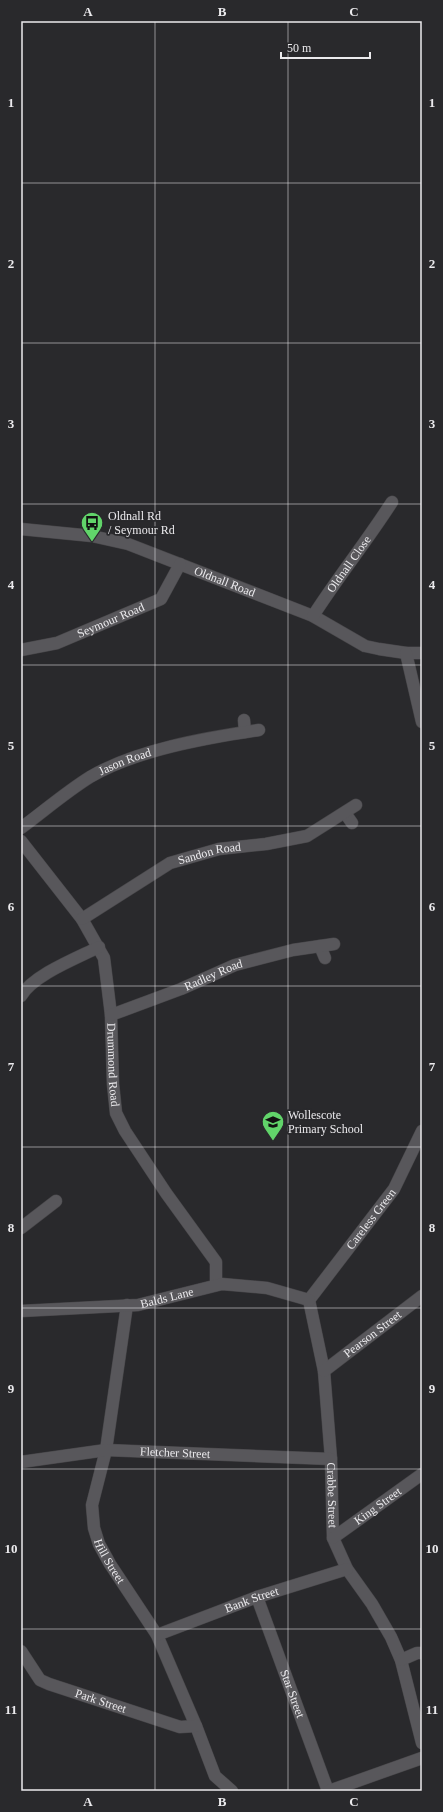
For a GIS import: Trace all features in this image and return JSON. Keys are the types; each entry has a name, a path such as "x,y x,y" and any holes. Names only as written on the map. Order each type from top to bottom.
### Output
{"street":[{"name":"Oldnall Close","path":"313,616 331,587 370,536 385,507"},
{"name":"Oldnall Road","path":"21,529 92,536 128,544 313,616 365,646 406,653 422,653"},
{"name":"Seymour Road","path":"21,650 57,643 161,599 180,564"},
{"path":"406,653 422,722"},
{"path":"244,720 246,732"},
{"name":"Jason Road","path":"21,828 90,777 133,758 175,746 259,730"},
{"name":"Sandon Road","path":"82,919 170,862 219,849 266,844 308,836 356,805"},
{"path":"345,813 352,823"},
{"name":"Drummond Road","path":"21,841 25,853 82,919 104,958 111,1015 113,1084 116,1113 133,1146 216,1262 216,1285"},
{"name":"Radley Road","path":"111,1015 181,989 235,965 292,950 334,944"},
{"path":"320,946 325,958"},
{"path":"21,996 29,985 39,978 99,947"},
{"name":"Careless Green","path":"309,1300 394,1189 422,1131"},
{"path":"21,1228 56,1201"},
{"name":"Balds Lane","path":"21,1311 138,1305 216,1285 267,1288 309,1300"},
{"name":"Pearson Street","path":"324,1371 422,1296"},
{"name":"Crabbe Street","path":"309,1300 324,1371 331,1459 333,1538 347,1569 372,1604 391,1637 401,1660 422,1743"},
{"name":"Hill Street","path":"127,1305 106,1450 92,1505 94,1528 99,1544 110,1564 157,1635 196,1726 215,1776 232,1791"},
{"name":"Fletcher Street","path":"21,1462 106,1450 331,1459"},
{"name":"King Street","path":"333,1538 422,1474"},
{"name":"Bank Street","path":"157,1635 257,1597 347,1569"},
{"name":"Star Street","path":"257,1597 328,1791"},
{"name":"Park Street","path":"21,1651 40,1680 49,1684 180,1727 196,1726"},
{"path":"401,1660 417,1653 422,1653"},
{"path":"328,1791 422,1758"}],"place":[{"name":"Oldnall Rd / Seymour Rd","path":"92,542"},
{"name":"Wollescote Primary School","path":"273,1142"}]}
